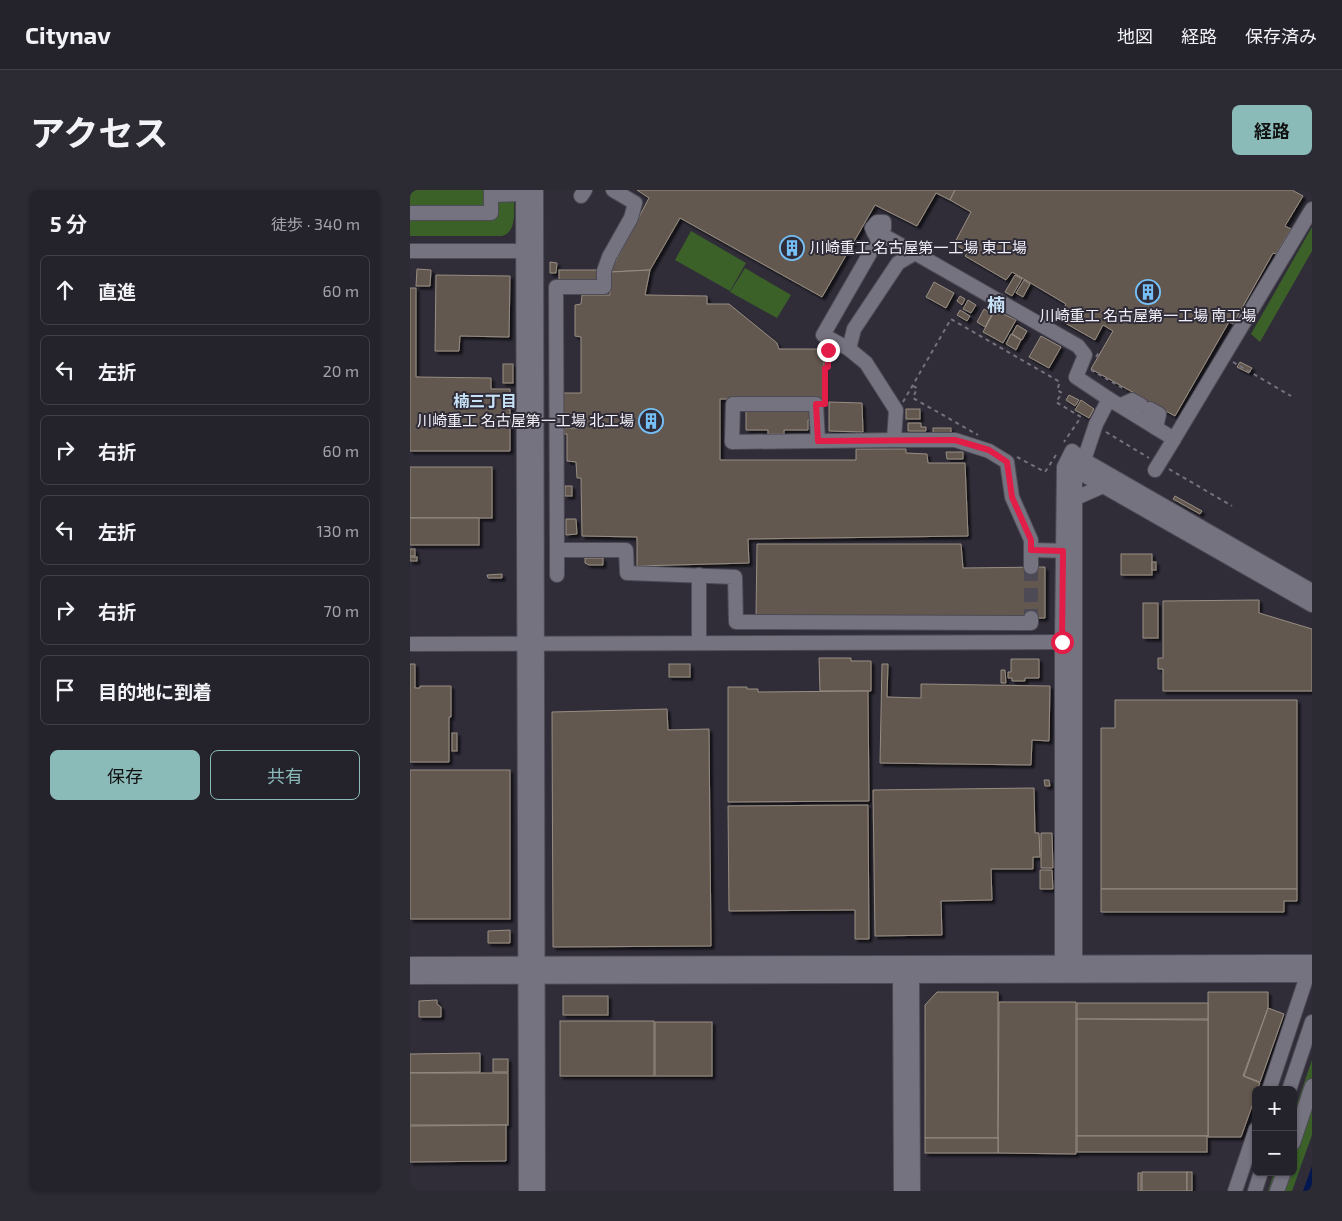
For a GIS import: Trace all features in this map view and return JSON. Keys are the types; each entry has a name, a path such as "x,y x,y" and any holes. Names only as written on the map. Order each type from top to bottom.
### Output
{"street":[{"path":"557,575 556,288 604,287 604,270 609,256 631,218 635,203 613,190"},
{"path":"410,213 491,213 491,192 528,191"},
{"path":"528,191 524,251 531,643"},
{"path":"528,191 532,970 538,1191"},
{"path":"1155,470 1312,209"},
{"path":"894,440 896,410 866,363 849,349 823,335 881,234 1078,346 1085,355 1076,377 1131,404 1159,414 1156,428"},
{"path":"410,251 524,251"},
{"path":"849,349 854,329 898,263 915,254"},
{"path":"818,441 816,404 733,404 732,442 955,440 989,450 1007,462 1012,497 1031,540 1031,567"},
{"path":"1131,404 1156,428 1174,439"},
{"path":"1068,968 1069,551 1074,466 1096,424 1131,404"},
{"path":"1074,466 1103,486 1312,605"},
{"path":"1069,551 1076,498 1074,466"},
{"path":"1074,466 1312,591"},
{"path":"1076,498 1103,486"},
{"path":"558,550 626,550 627,573 736,577 736,622 1032,623 1031,618"},
{"path":"1031,550 1069,551"},
{"path":"699,575 699,643"},
{"path":"410,644 1068,642"},
{"path":"410,964 532,970 906,976 1068,968"},
{"path":"410,977 532,970 1311,968 1270,1086"},
{"path":"526,1191 532,970"},
{"path":"901,1191 906,976"},
{"path":"906,976 913,1191"},
{"path":"1290,1086 1312,1022"},
{"path":"1297,1131 1312,1086"},
{"path":"1235,1191 1255,1131"},
{"path":"1255,1191 1260,1176"},
{"path":"1278,1191 1283,1176"}],"path":[{"path":"979,435 913,398 917,388 913,386 951,319 1060,382 1057,390 1062,393 1056,402 1081,417 1045,472 1012,454"},
{"path":"816,404 825,404 825,368 828,367 828,350"},
{"path":"1100,351 1090,369 1135,395 1131,404"},
{"path":"1246,368 1291,396"}],"green space":[{"path":"410,190 514,190 514,217 511,229 502,236 410,236"},
{"path":"1312,227 1312,251 1260,342 1251,334"},
{"path":"691,231 746,263 730,291 675,260"},
{"path":"745,268 791,295 777,318 730,292"},
{"path":"1312,1060 1312,1135 1292,1191 1268,1191 1273,1176 1297,1176 1297,1103"}],"shaded area":[{"path":"1312,1166 1312,1191 1303,1191"}],"building":[{"name":"川崎重工 名古屋第一工場 東工場","path":"637,190 955,190 950,200 936,193 917,226 875,205 822,297 680,218 650,270 610,272 649,198"},
{"name":"川崎重工 名古屋第一工場 南工場","path":"955,190 1292,190 1303,196 1285,226 1291,229 1276,254 1273,253 1233,324 1229,322 1175,416 1153,404 1139,408 1145,399 1091,369 1113,331 1103,325 1095,340 1058,319 1066,304 1012,272 1006,280 965,256 968,252 954,244 971,212 950,200"},
{"path":"550,262 557,263 556,273 550,273"},
{"path":"417,269 431,270 430,286 416,286"},
{"path":"559,270 600,270 600,280 559,280"},
{"name":"川崎重工 名古屋第一工場 北工場","path":"650,270 645,295 707,296 707,304 729,304 777,343 779,349 824,349 824,399 720,399 720,460 856,460 856,449 906,449 906,453 927,454 928,463 965,463 968,536 748,539 749,563 637,566 637,537 582,536 581,478 577,478 576,462 567,461 567,434 564,434 564,428 581,428 581,414 561,413 561,393 581,393 581,337 575,336 575,305 581,304 582,295 610,295 610,272"},
{"path":"436,275 510,276 509,337 460,336 459,351 435,351"},
{"path":"1015,275 1022,279 1012,296 1005,292"},
{"path":"1024,280 1030,284 1023,297 1016,293"},
{"path":"934,282 954,293 946,308 926,297"},
{"path":"410,288 416,288 416,377 491,378 491,389 510,389 510,451 410,451"},
{"path":"960,296 965,299 962,305 957,301"},
{"path":"968,300 976,305 971,313 963,309"},
{"path":"984,309 992,314 985,327 977,322"},
{"path":"960,310 970,316 967,321 957,315"},
{"path":"995,310 1016,320 1003,343 983,332"},
{"path":"1017,325 1027,331 1022,340 1012,334"},
{"path":"1011,334 1021,340 1016,350 1006,344"},
{"path":"1041,336 1061,347 1049,368 1029,357"},
{"path":"1240,362 1252,368 1249,373 1237,367"},
{"path":"503,364 513,364 513,383 503,383"},
{"path":"1069,395 1079,400 1075,406 1066,400"},
{"path":"1081,400 1094,409 1089,418 1075,410"},
{"path":"829,402 862,403 863,432 829,431"},
{"path":"906,409 920,409 920,419 906,419"},
{"path":"746,411 815,411 815,420 808,420 808,430 784,430 784,434 768,434 768,430 746,430"},
{"path":"908,423 921,423 921,427 926,427 926,431 908,431"},
{"path":"933,428 951,428 951,434 933,434"},
{"path":"946,452 963,452 963,459 947,459"},
{"path":"410,467 492,467 492,518 410,518"},
{"path":"565,486 572,486 572,496 565,496"},
{"path":"1175,496 1202,511 1200,514 1173,499"},
{"path":"410,518 479,518 479,545 410,545"},
{"path":"566,519 576,519 577,534 566,535"},
{"path":"757,544 961,544 963,568 1045,567 1045,618 756,618"},
{"path":"410,549 415,549 415,556 410,556"},
{"path":"1121,554 1152,554 1152,575 1121,575"},
{"path":"410,557 417,557 417,561 410,561"},
{"path":"585,558 603,558 603,565 589,565 585,563"},
{"path":"1152,562 1156,562 1156,570 1152,570"},
{"path":"502,574 502,578 488,578 487,575"},
{"path":"1259,600 1259,613 1312,629 1312,691 1163,691 1163,669 1158,669 1158,658 1163,658 1163,601"},
{"path":"1143,603 1158,603 1158,638 1143,638"},
{"path":"819,658 851,658 851,661 871,661 871,691 820,691"},
{"path":"1011,659 1039,659 1039,678 1025,678 1025,681 1012,681 1012,678 1008,678 1008,672 1011,672"},
{"path":"410,664 415,664 415,688 420,688 420,686 451,686 449,762 410,762"},
{"path":"669,664 690,664 690,677 669,677"},
{"path":"882,664 888,664 887,697 921,698 921,684 1050,686 1049,741 1032,740 1031,765 880,763"},
{"path":"1001,670 1005,670 1006,683 1001,683"},
{"path":"728,687 747,687 747,689 758,689 758,692 868,691 869,801 728,802"},
{"path":"1115,700 1297,700 1297,889 1101,889 1101,728 1115,728"},
{"path":"667,709 668,730 709,729 711,946 553,947 552,712"},
{"path":"452,733 457,733 457,751 452,751"},
{"path":"410,770 510,770 510,919 410,919"},
{"path":"1044,780 1049,780 1050,786 1045,786"},
{"path":"1034,788 1035,833 1039,833 1040,857 1033,857 1033,869 991,869 992,900 941,901 942,935 875,936 873,790"},
{"path":"868,805 869,939 855,939 855,910 729,911 728,806"},
{"path":"1041,833 1052,833 1053,868 1041,868"},
{"path":"1040,870 1052,870 1053,889 1040,889"},
{"path":"1101,889 1297,889 1297,901 1284,901 1284,912 1101,912"},
{"path":"510,930 510,943 488,943 488,931"},
{"path":"937,992 998,992 998,1138 925,1138 925,1005"},
{"path":"1208,992 1268,992 1268,1008 1243,1076 1260,1083 1259,1086 1252,1086 1252,1106 1241,1137 1208,1137"},
{"path":"563,996 608,996 608,1015 563,1015"},
{"path":"437,1000 437,1004 441,1007 441,1017 419,1017 419,1001"},
{"path":"999,1002 1076,1002 1076,1154 998,1153"},
{"path":"1077,1003 1208,1003 1208,1019 1077,1019"},
{"path":"1268,1008 1284,1014 1260,1082 1244,1076"},
{"path":"1077,1019 1208,1020 1208,1136 1077,1136"},
{"path":"560,1021 654,1021 654,1076 560,1076"},
{"path":"655,1022 712,1022 712,1076 655,1076"},
{"path":"480,1053 480,1072 410,1073 410,1054"},
{"path":"493,1059 508,1059 508,1072 493,1072"},
{"path":"410,1073 508,1073 508,1125 410,1125"},
{"path":"506,1125 506,1161 410,1162 410,1126"},
{"path":"1077,1136 1207,1136 1207,1152 1077,1152"},
{"path":"925,1138 998,1138 998,1153 925,1153"},
{"path":"1142,1172 1187,1172 1187,1191 1142,1191"},
{"path":"1187,1172 1192,1172 1192,1191 1187,1191"},
{"path":"1138,1173 1141,1173 1141,1191 1138,1191"}],"tunnel":[{"path":"1031,567 1031,618"}],"place":[{"name":"川崎重工 名古屋第一工場 東工場","path":"792,248"},
{"name":"川崎重工 名古屋第一工場 南工場","path":"1148,292"},
{"name":"川崎重工 名古屋第一工場 北工場","path":"651,421"}],"district":[{"name":"楠","path":"996,305"},
{"name":"楠三丁目","path":"485,401"}],"route":[{"path":"828,350 828,367 825,368 825,404 816,404 818,441 955,440 989,450 1007,462 1012,497 1031,540 1031,550 1063,551 1062,642"}]}
